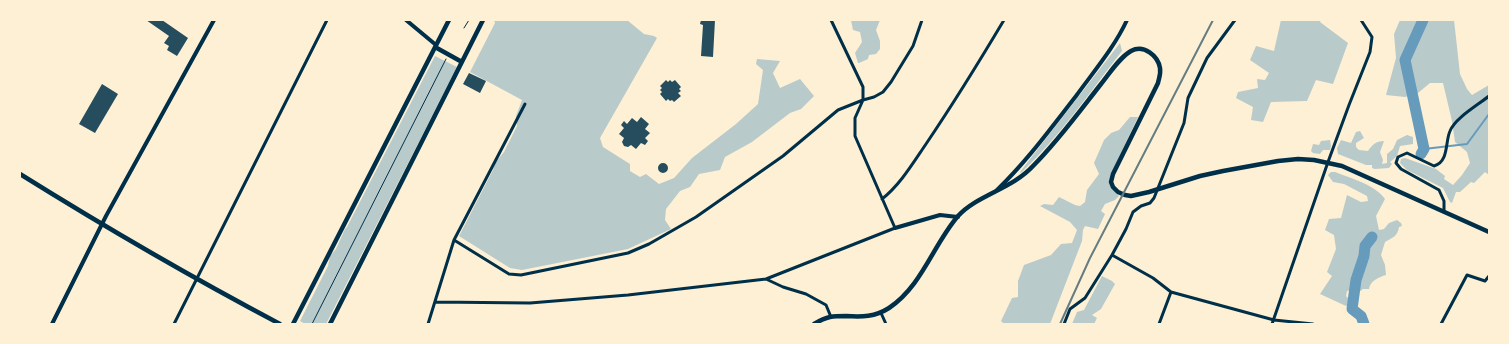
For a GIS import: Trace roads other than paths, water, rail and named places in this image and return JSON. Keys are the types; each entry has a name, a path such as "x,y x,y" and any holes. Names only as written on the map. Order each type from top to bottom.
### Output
{"main road":[{"path":"293,324 449,20"},
{"path":"330,324 483,20"},
{"path":"436,46 448,55 462,62"},
{"path":"814,324 831,317 872,316 881,313 898,300 914,283 958,216 972,205 1015,182 1034,166 1119,62 1133,50 1140,49 1147,50 1153,54 1158,61 1160,75 1158,83 1113,174 1113,187 1118,192 1125,195 1139,195 1200,176 1278,161 1298,159 1328,162 1342,166 1489,232"},
{"path":"20,174 101,224 196,279 280,324"}],"street":[{"path":"52,324 101,224 214,20"},
{"path":"174,324 327,20"},
{"path":"406,20 436,46"},
{"path":"831,20 862,84 863,100 855,118 855,136 895,228"},
{"path":"454,240 510,274 522,275 634,251 649,244 696,217 784,156 838,110 874,97 883,92 891,82 913,46 922,20"},
{"path":"882,199 889,194 916,159 940,124 1004,20"},
{"path":"994,193 1018,169 1062,114 1115,42 1127,20"},
{"path":"1064,324 1070,309 1085,298 1112,255 1133,212 1141,206 1150,203 1154,198 1184,123 1188,98 1208,58 1235,20"},
{"path":"1272,324 1348,106 1370,52 1372,37 1361,20"},
{"path":"1444,212 1444,201 1439,190 1400,169 1396,163 1398,157 1406,153 1434,166 1439,164 1445,153 1450,131 1456,122 1489,96"},
{"path":"428,324 454,240 525,104"},
{"path":"435,302 530,303 628,295 766,279 895,228 940,215 958,216"},
{"path":"1112,255 1153,278 1170,292 1274,320 1313,324"},
{"path":"1441,324 1467,275 1485,281 1489,276"},
{"path":"766,279 783,287 806,294 826,305 831,317"},
{"path":"1159,324 1170,292"},
{"path":"881,313 886,324"}],"waterway":[{"path":"1421,154 1424,149 1405,60 1423,20"},
{"path":"1424,149 1467,144 1489,114"},
{"path":"1364,324 1361,316 1352,309 1356,280 1364,256 1365,246 1372,237"}],"railway":[{"path":"1060,324 1090,258 1213,20"}]}
